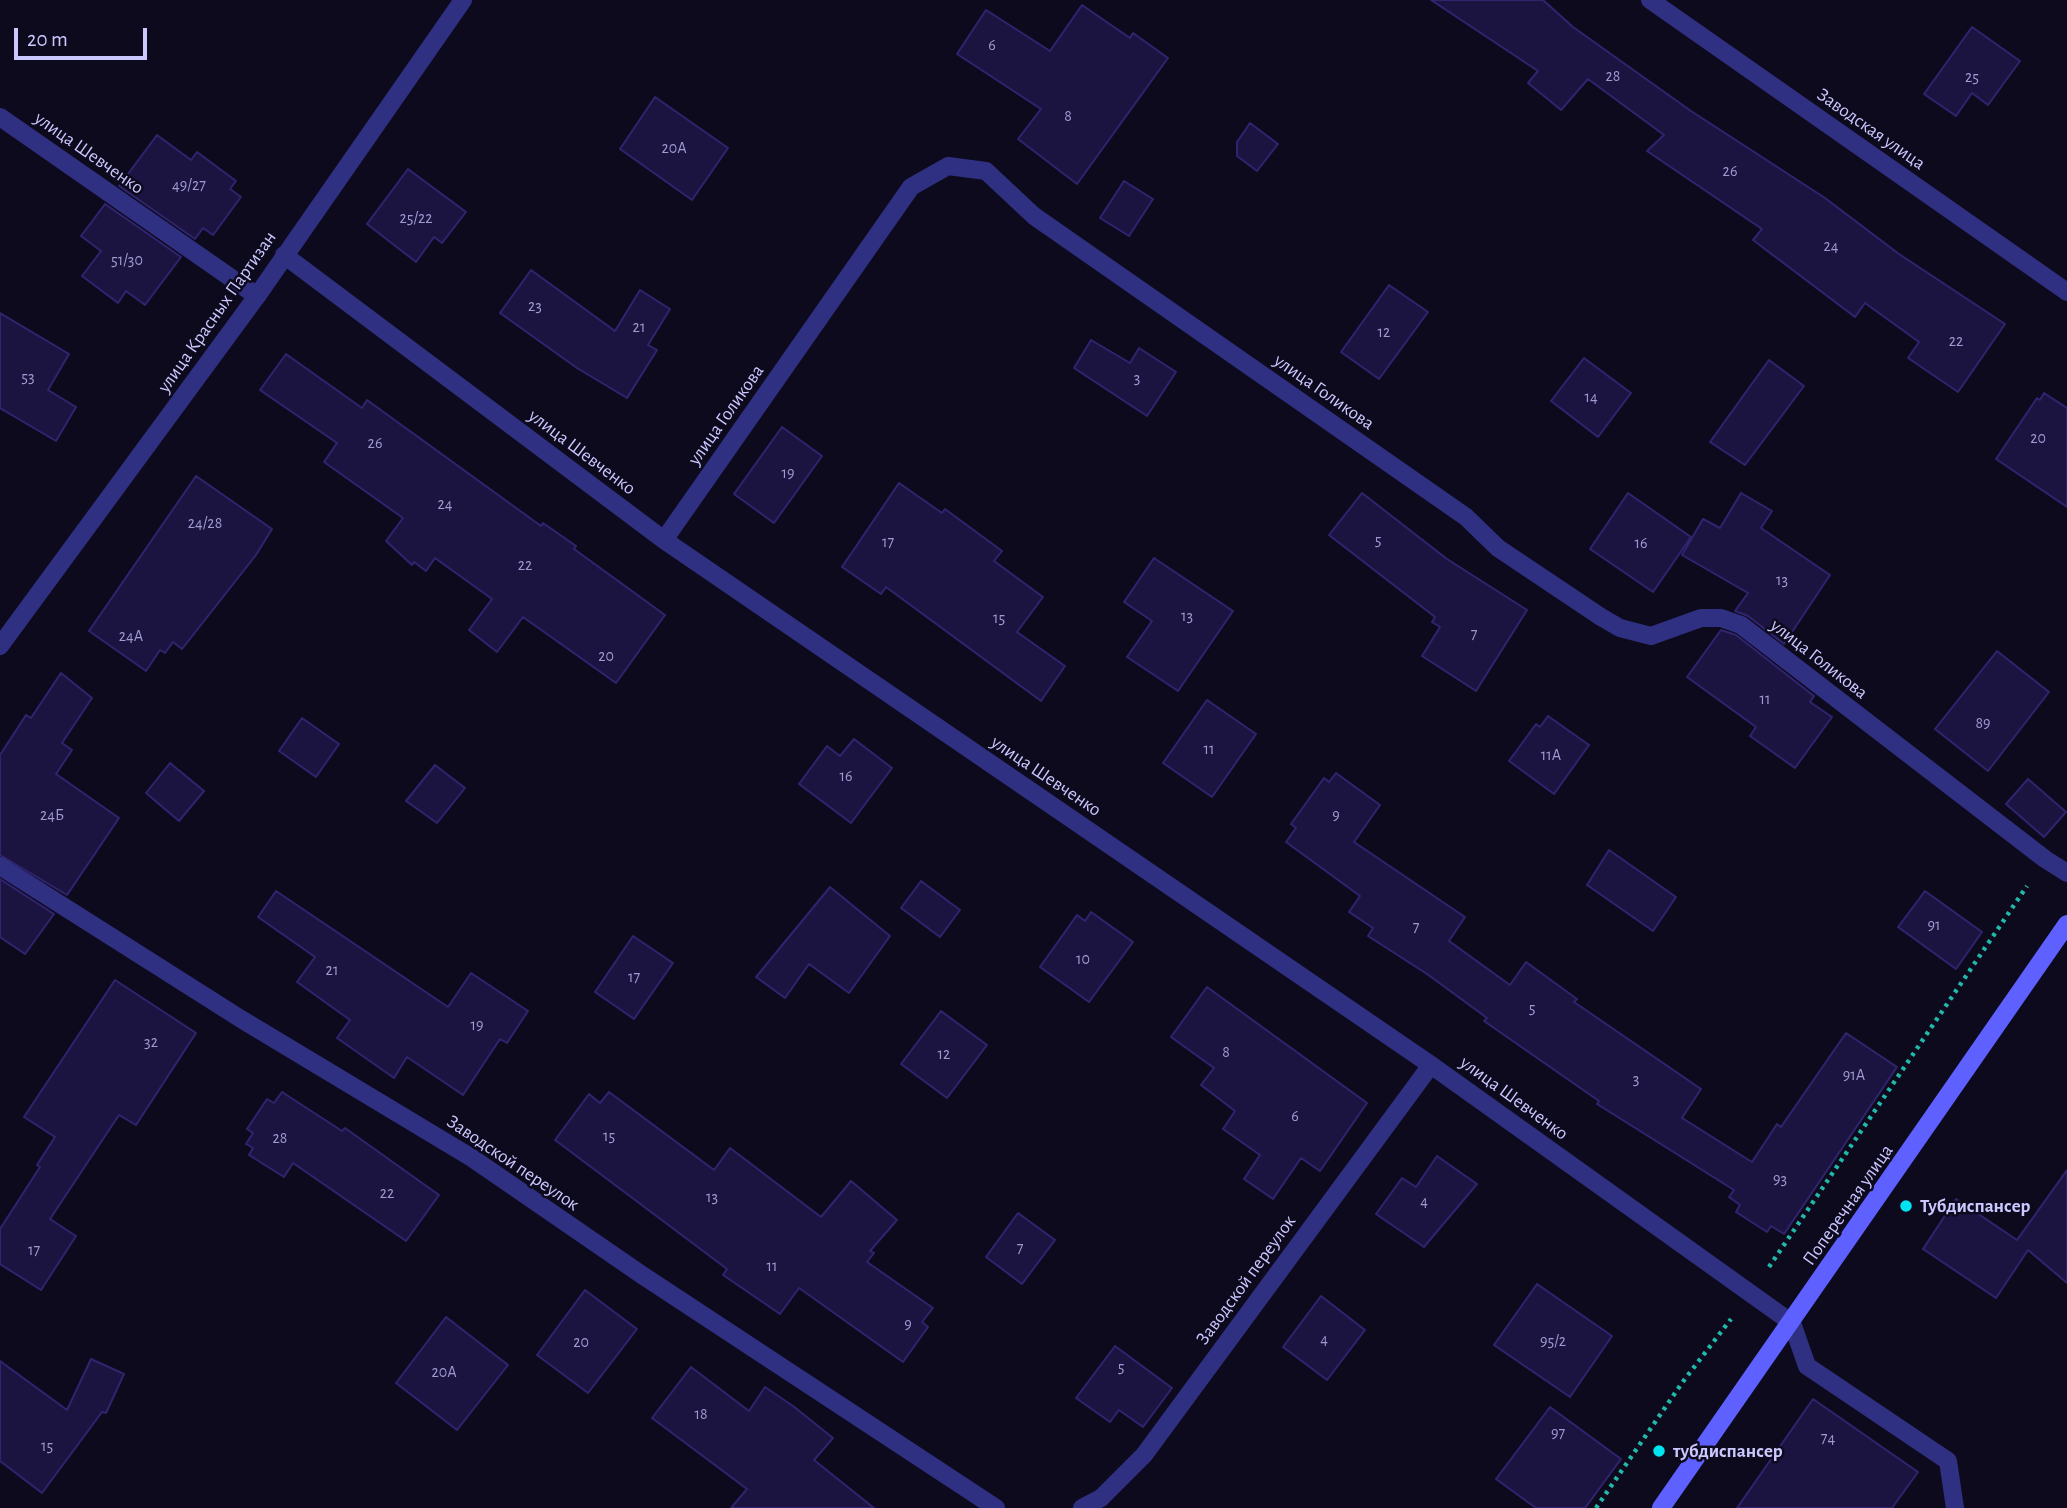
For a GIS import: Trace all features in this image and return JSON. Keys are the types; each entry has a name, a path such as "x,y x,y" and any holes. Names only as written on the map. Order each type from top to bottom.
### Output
{"main road":[{"name":"Поперечная улица","path":"1661,1508 2067,924"}],"street":[{"name":"улица Красных Партизан","path":"0,646 257,296 463,0"},
{"name":"Заводская улица","path":"1650,0 2067,292"},
{"name":"улица Шевченко","path":"0,117 257,296"},
{"name":"улица Голикова","path":"664,540 911,187 948,166 986,171 1034,216 1454,509 1498,548 1601,617 1620,628 1651,636 1701,618 1721,618 1741,625 2045,859 2067,873"},
{"name":"улица Шевченко","path":"284,255 664,540 1431,1065 1792,1323"},
{"name":"Заводской переулок","path":"0,866 240,1019 472,1158 642,1275 996,1508"},
{"name":"Заводской переулок","path":"1082,1508 1101,1498 1144,1455 1431,1065"},
{"path":"1792,1323 1807,1366 1948,1461 1955,1508"}],"path":[{"path":"1597,1508 1682,1382 1750,1293 2045,859"}],"building":[{"path":"1431,0 1543,0 1573,27 1691,111 1825,198 1899,254 2005,324 1958,392 1908,358 1919,342 1865,303 1855,317 1753,240 1762,229 1647,151 1664,135 1588,79 1561,110 1528,83 1538,71"},
{"path":"1082,5 1130,38 1133,33 1168,58 1077,184 1018,139 1041,109 957,54 986,10 1050,51"},
{"path":"1972,27 2020,61 1988,105 1972,93 1956,116 1924,94"},
{"path":"655,97 728,148 692,200 620,149"},
{"path":"1250,123 1278,144 1257,171 1237,156 1237,142"},
{"path":"157,135 191,160 197,152 236,181 230,189 241,197 213,235 203,228 195,239 119,186"},
{"path":"408,169 466,212 442,243 434,237 416,262 367,224"},
{"path":"1124,181 1153,199 1129,236 1100,218"},
{"path":"105,204 181,257 145,305 126,291 118,303 82,276 101,251 81,236"},
{"path":"531,270 615,331 640,290 670,309 648,345 657,350 627,398 577,368 500,313"},
{"path":"1389,285 1428,312 1379,379 1341,352"},
{"path":"0,313 69,354 48,390 76,407 56,441 0,408"},
{"path":"1091,340 1130,363 1139,348 1176,372 1147,416 1074,368"},
{"path":"286,354 362,408 367,400 541,526 543,523 576,546 574,549 665,615 616,683 523,617 497,652 469,630 492,599 435,558 426,571 414,562 412,565 386,541 403,518 324,462 337,443 260,390"},
{"path":"1584,358 1631,393 1598,437 1551,401"},
{"path":"1769,360 1804,386 1745,465 1710,442"},
{"path":"2044,393 2067,408 2067,507 1996,459 2037,398 2040,400"},
{"path":"782,427 822,456 774,523 734,494"},
{"path":"196,476 272,529 256,555 182,649 173,642 165,653 160,650 146,671 89,631"},
{"path":"899,483 942,513 945,509 1002,551 994,561 1043,597 1017,632 1065,666 1041,701 886,587 881,594 842,567"},
{"path":"1362,493 1447,559 1527,610 1476,691 1422,656 1440,627 1432,622 1435,617 1329,535"},
{"path":"1628,493 1691,537 1653,592 1590,549"},
{"path":"1741,493 1772,511 1761,528 1830,575 1784,644 1748,616 1735,611 1748,593 1682,555 1703,519 1720,528"},
{"path":"1154,558 1233,611 1178,691 1127,657 1152,621 1124,602"},
{"path":"1721,630 1736,635 1814,696 1810,702 1832,717 1795,768 1750,736 1756,727 1687,677"},
{"path":"1997,651 2049,692 1988,771 1935,729"},
{"path":"61,673 92,698 62,743 72,750 56,774 119,818 67,895 0,855 0,755 26,715 31,718"},
{"path":"1207,700 1256,734 1212,797 1163,763"},
{"path":"1548,716 1589,745 1554,794 1509,761 1536,724 1540,727"},
{"path":"302,718 339,744 316,777 279,751"},
{"path":"854,739 892,768 851,823 799,784 827,746 840,756"},
{"path":"170,763 204,791 179,821 146,793"},
{"path":"435,765 465,788 437,823 406,801"},
{"path":"1336,773 1380,805 1354,842 1465,917 1449,941 1510,985 1526,962 1577,999 1574,1002 1701,1089 1682,1118 1752,1162 1777,1124 1781,1127 1846,1033 1897,1067 1784,1234 1771,1226 1767,1232 1736,1212 1740,1205 1729,1197 1734,1190 1597,1104 1599,1101 1484,1021 1487,1018 1427,974 1368,936 1373,928 1349,912 1360,896 1286,842 1296,828 1291,824 1324,778 1329,782"},
{"path":"2028,779 2066,812 2044,837 2006,804"},
{"path":"1609,850 1676,897 1653,931 1587,885"},
{"path":"0,879 54,914 25,954 0,937"},
{"path":"921,881 960,910 940,937 901,908"},
{"path":"830,887 890,936 849,993 809,964 785,998 756,977"},
{"path":"276,891 448,1007 471,973 528,1011 507,1043 500,1039 463,1095 407,1057 394,1078 337,1038 350,1020 297,982 315,957 258,917"},
{"path":"1925,891 1982,932 1956,969 1898,927"},
{"path":"1091,912 1133,942 1089,1002 1040,967 1077,915 1085,921"},
{"path":"633,936 673,963 634,1019 595,992"},
{"path":"115,980 196,1033 136,1125 119,1115 50,1219 76,1236 41,1290 0,1264 0,1229 40,1167 37,1165 55,1137 24,1117"},
{"path":"1207,987 1367,1103 1320,1171 1301,1158 1273,1199 1244,1179 1260,1155 1223,1129 1235,1111 1201,1085 1214,1068 1171,1037"},
{"path":"941,1011 987,1045 947,1098 901,1064"},
{"path":"282,1092 342,1131 345,1128 439,1195 406,1241 293,1163 284,1177 249,1155 253,1148 246,1144 253,1133 247,1129 267,1099 274,1103"},
{"path":"609,1092 714,1170 730,1148 821,1217 851,1181 897,1220 870,1251 874,1253 867,1262 933,1308 922,1322 928,1327 903,1362 799,1288 780,1314 723,1275 727,1269 555,1140 589,1094 600,1103"},
{"path":"1437,1156 1477,1184 1424,1247 1376,1214 1402,1178 1416,1187"},
{"path":"2067,1170 2067,1283 2028,1250 1996,1298 1923,1249 1956,1199 2017,1240"},
{"path":"1018,1213 1055,1240 1022,1284 986,1257"},
{"path":"1537,1284 1612,1336 1570,1397 1494,1345"},
{"path":"585,1290 637,1329 588,1393 537,1355"},
{"path":"1321,1296 1365,1330 1327,1380 1283,1347"},
{"path":"446,1317 508,1365 457,1430 396,1383"},
{"path":"1115,1346 1172,1388 1143,1427 1119,1410 1110,1422 1076,1398"},
{"path":"91,1359 124,1374 106,1413 102,1412 42,1493 0,1461 0,1361 67,1410"},
{"path":"691,1367 749,1411 765,1387 793,1406 833,1438 814,1460 874,1508 731,1508 747,1489 652,1418"},
{"path":"1813,1399 1918,1472 1892,1508 1737,1508"},
{"path":"1550,1407 1621,1459 1585,1508 1536,1508 1496,1479"}],"place":[{"name":"Тубдиспансер","path":"1906,1206"},
{"name":"тубдиспансер","path":"1659,1451"}]}
